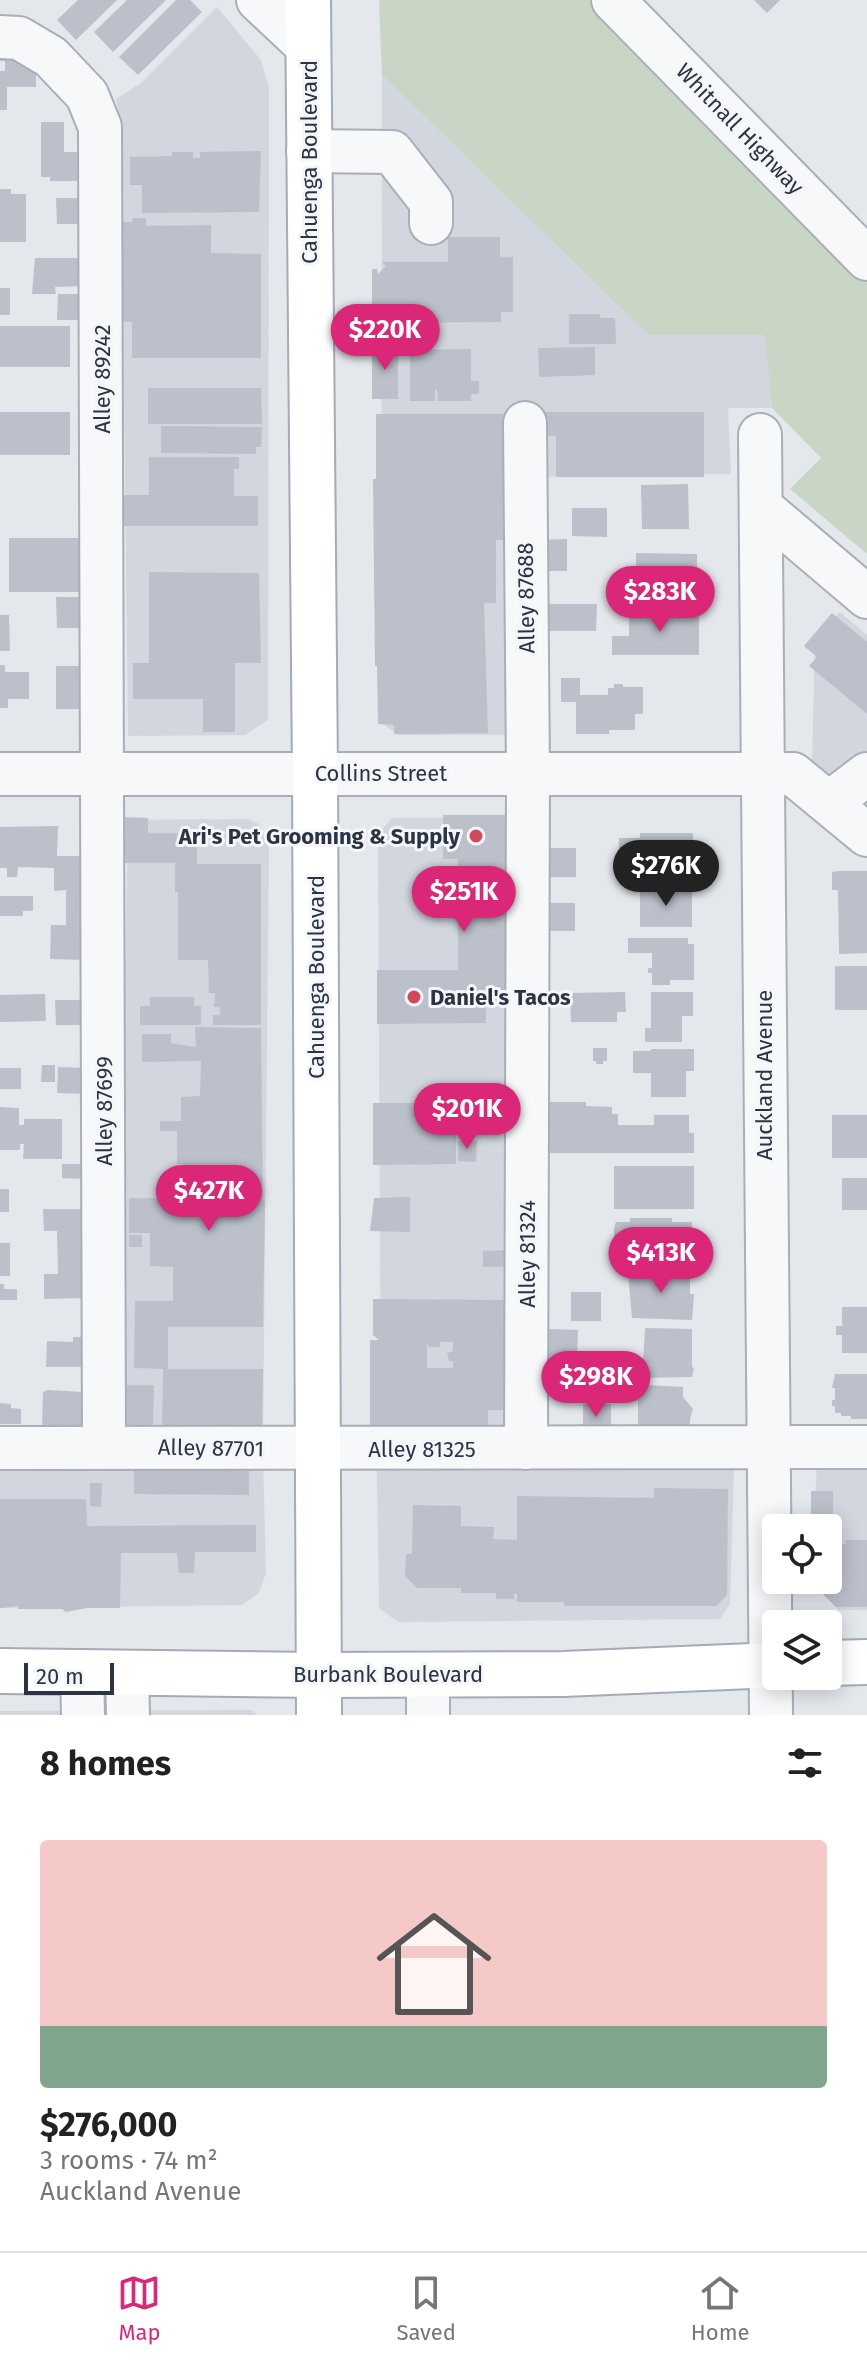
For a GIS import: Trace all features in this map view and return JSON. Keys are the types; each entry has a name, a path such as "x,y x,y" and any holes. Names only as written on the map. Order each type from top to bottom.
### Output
{"main road":[{"name":"Cahuenga Boulevard","path":"308,0 319,1695"},
{"path":"842,1663 867,1662"},
{"name":"Burbank Boulevard","path":"0,1671 127,1672 319,1695 428,1695 563,1674 762,1665"}],"street":[{"path":"258,0 308,47"},
{"name":"Whitnall Highway","path":"613,0 867,259"},
{"name":"Alley 89242","path":"0,37 19,38 51,57 87,95 100,127 104,774"},
{"path":"308,151 392,152 431,202 431,223"},
{"name":"Alley 87688","path":"525,423 528,773"},
{"name":"Auckland Avenue","path":"760,435 767,1446 771,1610"},
{"path":"761,507 867,597"},
{"name":"Alley 81324","path":"526,1448 528,773"},
{"name":"Collins Street","path":"0,774 793,774 867,835"},
{"name":"Alley 87699","path":"104,774 104,1447"},
{"path":"829,803 867,774"},
{"name":"Alley 81325","path":"317,1449 867,1447"},
{"name":"Alley 87701","path":"0,1448 317,1449"},
{"path":"82,1671 83,1715"},
{"path":"127,1672 128,1715"},
{"name":"Auckland Avenue","path":"771,1715 772,1690"}],"shaded area":[{"path":"217,7 261,60 269,88 268,720 245,735 128,736 121,127 116,99 141,83"},
{"path":"382,75 648,335 766,335 772,408 728,408 731,474 521,477 516,735 399,735 381,723"},
{"path":"840,612 867,635 867,811 812,766 815,635"},
{"path":"514,817 519,1443 381,1444 378,834 392,818"},
{"path":"248,819 259,824 269,844 263,1437 126,1435 117,1425 128,820"},
{"path":"817,1460 867,1461 867,1610 839,1610 823,1594 842,1594 842,1514 815,1514"},
{"path":"263,1461 266,1573 259,1593 242,1605 0,1608 0,1462"},
{"path":"377,1467 734,1467 730,1604 720,1619 398,1622 379,1608"},
{"path":"251,1710 258,1715 0,1715 0,1711"}],"green space":[{"path":"379,0 589,0 867,283 867,554 790,489 821,458 772,408 765,335 648,335 382,75"}],"building":[{"path":"78,0 117,0 76,40 57,20"},
{"path":"127,0 166,0 113,52 94,32"},
{"path":"176,0 190,0 202,12 138,75 119,57"},
{"path":"754,0 780,0 767,13"},
{"path":"0,50 36,58 36,87 7,87 7,110 0,110 0,71 5,71 5,61 0,61"},
{"path":"41,122 64,122 64,152 80,152 80,181 50,181 50,177 41,177"},
{"path":"261,151 259,212 142,213 142,185 130,185 130,157 193,152 193,158 200,158 200,152"},
{"path":"0,189 11,189 11,194 26,194 26,242 0,242"},
{"path":"56,198 86,198 86,224 57,224"},
{"path":"133,218 146,218 146,226 211,225 211,253 261,254 261,358 132,358 132,322 119,321 119,222 132,222"},
{"path":"448,237 500,237 500,257 513,257 513,312 501,312 501,322 372,323 372,269 377,269 378,274 386,266 382,262 448,262"},
{"path":"35,258 84,258 85,286 55,287 56,294 32,294"},
{"path":"0,288 10,288 10,315 0,315"},
{"path":"58,294 88,294 87,320 57,320"},
{"path":"569,314 600,314 600,318 615,318 616,344 569,344"},
{"path":"0,326 70,326 70,367 0,367"},
{"path":"372,344 398,344 398,399 372,399"},
{"path":"595,347 595,375 539,377 538,348"},
{"path":"471,349 471,381 479,381 479,394 471,394 471,401 438,401 435,390 435,401 410,401 410,350"},
{"path":"148,388 261,388 262,424 148,424"},
{"path":"0,412 70,412 70,455 0,455"},
{"path":"542,412 704,412 704,477 556,477 556,436 542,436"},
{"path":"376,414 514,414 514,540 496,540 496,603 484,603 488,733 394,734 394,725 378,724 373,479 376,479"},
{"path":"161,426 262,427 261,447 256,447 256,454 161,453"},
{"path":"149,457 239,457 239,469 234,469 234,496 258,496 258,526 120,526 119,495 149,495"},
{"path":"688,484 689,529 642,529 641,485"},
{"path":"572,508 607,508 607,537 572,536"},
{"path":"9,538 79,538 79,592 9,592"},
{"path":"567,539 567,571 543,571 542,540"},
{"path":"636,553 697,554 697,592 625,592 625,573 636,573"},
{"path":"149,572 259,573 261,663 235,663 235,732 203,732 203,699 133,699 133,663 149,663"},
{"path":"56,597 87,597 87,628 57,628"},
{"path":"549,604 597,604 596,631 548,631"},
{"path":"629,611 699,611 699,655 612,655 612,636 629,636"},
{"path":"832,613 867,642 867,714 809,666 817,657 804,646"},
{"path":"0,615 9,615 10,651 0,651"},
{"path":"0,665 5,665 5,672 29,672 29,699 8,699 8,708 0,708"},
{"path":"56,666 86,666 86,709 56,709"},
{"path":"561,678 580,678 580,695 608,695 608,688 614,688 614,684 643,687 643,714 635,714 635,730 576,734 576,702 561,702"},
{"path":"443,815 512,815 512,1000 486,1000 486,1023 377,1024 377,970 458,970 458,859 443,859"},
{"path":"121,817 148,818 148,833 197,833 197,864 261,864 261,1025 213,1025 213,1015 220,1015 220,1007 214,1007 215,993 209,993 208,960 178,960 175,864 179,863 121,863"},
{"path":"58,826 57,856 88,856 90,960 50,959 51,925 66,925 66,890 54,891 54,868 18,867 17,877 7,877 7,868 0,868 0,827"},
{"path":"640,833 693,833 693,871 640,871 640,866 619,866 619,838 640,838"},
{"path":"548,848 576,848 576,877 548,877"},
{"path":"867,871 867,953 839,954 838,890 832,890 832,872"},
{"path":"640,889 692,889 692,927 640,927"},
{"path":"0,896 33,896 33,911 23,911 23,916 0,916"},
{"path":"548,903 575,903 575,931 548,931"},
{"path":"628,938 688,938 688,944 694,944 694,980 670,980 670,985 652,985 652,973 648,973 648,968 652,968 652,953 628,953"},
{"path":"835,966 867,966 867,1010 835,1010"},
{"path":"625,992 626,1012 617,1012 617,1022 571,1022 570,993"},
{"path":"651,992 693,992 693,1016 682,1016 682,1042 645,1042 645,1028 651,1028"},
{"path":"45,994 46,1021 0,1022 0,995"},
{"path":"150,997 194,997 194,1006 201,1006 201,1025 140,1025 140,1006 150,1006"},
{"path":"55,1000 87,1000 87,1025 56,1025"},
{"path":"195,1027 261,1028 265,1202 263,1327 168,1327 168,1369 263,1369 262,1437 162,1436 163,1369 134,1368 135,1301 173,1301 173,1267 150,1266 150,1233 129,1233 129,1198 183,1199 183,1164 177,1164 177,1131 160,1131 160,1121 181,1121 181,1097 200,1096 201,1061 142,1062 142,1034 171,1034 171,1043 196,1047"},
{"path":"593,1048 607,1048 607,1061 596,1064"},
{"path":"694,1049 694,1071 686,1071 686,1097 651,1097 651,1073 633,1073 633,1051"},
{"path":"42,1065 55,1065 55,1082 41,1082"},
{"path":"58,1067 87,1068 87,1094 57,1093"},
{"path":"0,1068 21,1068 21,1089 0,1089"},
{"path":"548,1102 586,1102 586,1106 612,1107 612,1114 618,1114 618,1125 654,1125 654,1115 689,1115 689,1133 694,1133 694,1153 548,1153"},
{"path":"373,1103 456,1103 456,1164 373,1165"},
{"path":"0,1107 19,1108 19,1125 24,1125 24,1119 62,1119 62,1159 23,1159 24,1144 20,1144 20,1150 0,1150"},
{"path":"832,1115 867,1115 867,1158 832,1158"},
{"path":"458,1141 477,1141 476,1162 458,1161"},
{"path":"62,1164 85,1164 85,1179 62,1178"},
{"path":"614,1166 694,1166 694,1209 614,1209"},
{"path":"842,1178 867,1178 867,1210 842,1210"},
{"path":"0,1189 9,1189 9,1212 0,1212"},
{"path":"410,1197 410,1232 370,1231 374,1198"},
{"path":"43,1209 85,1209 86,1298 44,1299 44,1274 58,1274 57,1231 44,1231"},
{"path":"630,1218 672,1218 672,1222 692,1222 692,1251 675,1251 675,1255 635,1255 635,1264 616,1264 617,1237 614,1237 614,1228 616,1222 630,1222"},
{"path":"129,1235 142,1235 142,1247 129,1247"},
{"path":"0,1243 10,1243 10,1276 0,1276"},
{"path":"513,1250 514,1266 483,1267 483,1251"},
{"path":"628,1272 690,1272 690,1294 694,1294 692,1320 632,1318"},
{"path":"0,1284 4,1284 4,1289 17,1289 17,1300 0,1300"},
{"path":"571,1292 601,1292 601,1321 571,1321"},
{"path":"373,1299 507,1300 516,1410 488,1410 488,1437 370,1437 370,1340 379,1340 373,1335","holes":["427,1342 429,1347 440,1347 440,1342 453,1342 453,1351 447,1353 449,1361 453,1361 453,1368 427,1368"]},
{"path":"842,1307 867,1307 867,1353 842,1353 842,1335 836,1335 836,1326 842,1326"},
{"path":"645,1328 692,1329 692,1377 642,1378"},
{"path":"549,1329 578,1330 577,1358 549,1358"},
{"path":"73,1337 88,1337 87,1367 46,1367 47,1341 73,1342"},
{"path":"835,1374 867,1374 867,1419 851,1419 851,1416 835,1413 832,1400 835,1400 835,1388 832,1388"},
{"path":"628,1384 683,1387 683,1397 693,1409 690,1433 638,1433 638,1401 628,1401"},
{"path":"125,1385 154,1385 153,1426 125,1426"},
{"path":"43,1392 82,1392 82,1401 90,1402 90,1430 42,1430"},
{"path":"0,1403 21,1409 21,1424 0,1424"},
{"path":"583,1404 611,1404 611,1434 578,1433 578,1424 583,1424"},
{"path":"134,1469 249,1470 249,1495 134,1494"},
{"path":"90,1483 102,1483 101,1507 90,1506"},
{"path":"654,1488 728,1489 727,1595 716,1606 564,1606 564,1602 517,1602 517,1594 514,1594 514,1599 496,1599 496,1593 461,1593 461,1588 417,1588 405,1576 406,1554 412,1554 413,1505 461,1506 461,1526 494,1527 493,1539 517,1540 517,1496 654,1498"},
{"path":"811,1491 833,1491 833,1514 811,1514"},
{"path":"0,1499 86,1499 87,1526 256,1525 256,1552 195,1552 194,1573 179,1573 177,1553 121,1553 120,1608 87,1608 66,1612 62,1609 18,1609 18,1606 0,1608"},
{"path":"846,1540 867,1540 867,1607 836,1607 823,1594 842,1594 842,1544 846,1544"}],"place":[{"name":"Ari's Pet Grooming & Supply","path":"476,836"},
{"name":"Daniel's Tacos","path":"414,997"}]}
